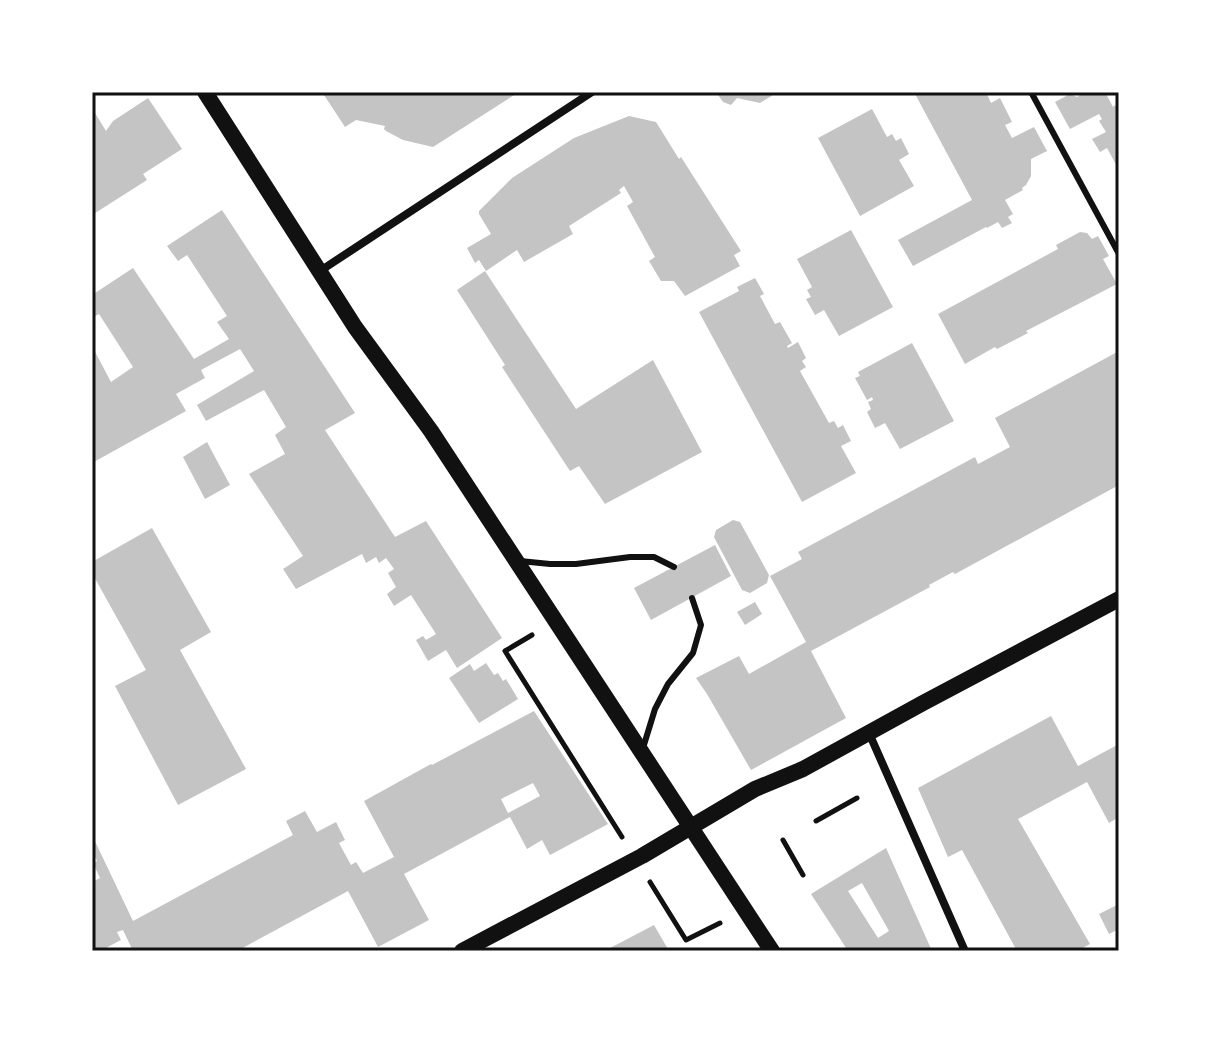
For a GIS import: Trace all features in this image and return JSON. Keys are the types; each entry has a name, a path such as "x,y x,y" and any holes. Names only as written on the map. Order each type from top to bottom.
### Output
{"main road":[{"path":"205,92 355,327 431,431 772,951"},
{"path":"462,951 636,859 755,789 803,769 1119,599"}],"street":[{"path":"320,271 592,92"},
{"path":"869,733 965,951"}],"lane":[{"path":"1031,92 1119,254"},
{"path":"517,561 576,564 654,557 674,567"},
{"path":"642,752 655,709 668,684 693,653 701,625 692,598"}],"path":[{"path":"505,651 619,832"},
{"path":"816,821 857,798"},
{"path":"783,840 803,875"},
{"path":"651,883 686,940 745,911"}],"building":[{"path":"322,92 519,92 433,147 403,140 386,131 385,126 356,120 345,127"},
{"path":"716,92 778,92 760,103 737,98 731,105 723,102"},
{"path":"914,92 986,92 991,103 1000,98 1012,122 1005,125 1012,138 1034,127 1047,151 1031,159 1031,176 1023,190 1005,200 1013,214 1008,217 1012,223 1002,228 998,222 986,227 913,266 898,240 972,200"},
{"path":"1085,92 1105,92 1119,113 1119,170 1107,148 1100,152 1092,139 1106,132 1099,121 1102,119 1099,114 1070,129 1055,102 1070,94 1077,97"},
{"path":"148,98 182,149 143,174 147,180 92,215 92,108 106,131 113,121"},
{"path":"872,109 887,137 892,134 896,141 901,138 909,154 899,160 914,186 860,216 818,138"},
{"path":"629,116 656,122 741,251 734,255 740,266 685,296 674,281 661,281 649,261 655,257 627,206 633,202 624,186 619,190 621,193 569,226 573,234 524,262 517,250 486,271 479,260 475,263 467,248 491,234 479,211 512,178 574,138"},
{"path":"222,210 355,413 325,430 395,537 426,521 502,638 457,668 446,650 428,661 416,640 423,636 426,640 436,634 411,595 394,606 387,594 396,587 388,573 394,569 386,558 379,563 376,557 366,563 362,554 296,589 283,569 303,556 249,474 285,454 275,435 286,427 264,390 206,421 197,405 254,371 240,349 201,370 205,378 176,394 186,411 92,463 92,346 111,382 133,367 99,314 92,318 92,295 133,268 194,359 229,339 217,322 227,316 187,255 178,261 167,246"},
{"path":"851,230 893,307 839,336 824,310 815,315 806,299 811,297 807,290 812,287 797,259"},
{"path":"1080,232 1087,233 1092,239 1098,236 1109,256 1103,259 1117,284 965,364 938,314 1058,249 1056,245"},
{"path":"485,271 576,409 653,360 702,452 605,504 579,466 570,471 502,367 505,365 457,290"},
{"path":"755,278 764,294 760,296 775,324 780,322 792,343 788,348 798,342 806,358 802,361 806,367 800,371 829,423 834,421 838,428 843,425 851,441 841,446 856,473 802,502 699,312 739,291 737,287"},
{"path":"912,343 954,421 900,449 885,423 875,428 867,412 871,409 868,402 873,400 872,397 867,400 855,378 860,376 858,372"},
{"path":"1119,351 1119,485 811,651 846,718 751,770 696,678 739,656 749,674 806,642 770,576 802,559 798,552 975,457 978,464 1010,447 995,418"},
{"path":"207,442 230,485 205,499 183,457"},
{"path":"733,520 740,522 769,575 767,583 750,593 742,590 714,537 716,530"},
{"path":"152,528 211,632 180,650 246,769 178,805 115,686 146,670 92,573 92,562"},
{"path":"715,545 731,576 651,620 634,588"},
{"path":"755,602 762,614 745,625 737,612"},
{"path":"486,663 494,675 498,673 503,681 506,679 518,699 479,723 449,678 470,664 474,671"},
{"path":"534,711 608,824 550,855 542,840 527,849 510,817 506,819 404,874 429,920 378,947 348,891 237,951 133,951 123,930 117,932 121,940 105,951 92,951 92,882 100,878 93,863 97,861 92,851 92,835 133,921 293,835 286,821 305,811 317,832 336,822 345,840 339,843 351,865 356,862 363,873 394,857 364,801","holes":["533,783 540,796 508,813 501,799"]},
{"path":"1051,716 1078,766 1119,744 1119,817 1109,823 1087,782 1018,819 1090,944 1077,951 1017,951 962,850 948,857 918,788"},
{"path":"886,848 932,951 848,951 811,894","holes":["862,883 889,931 878,938 848,891"]},
{"path":"1117,905 1119,929 1109,934 1099,914"},
{"path":"654,925 669,951 605,951 612,947"}]}
